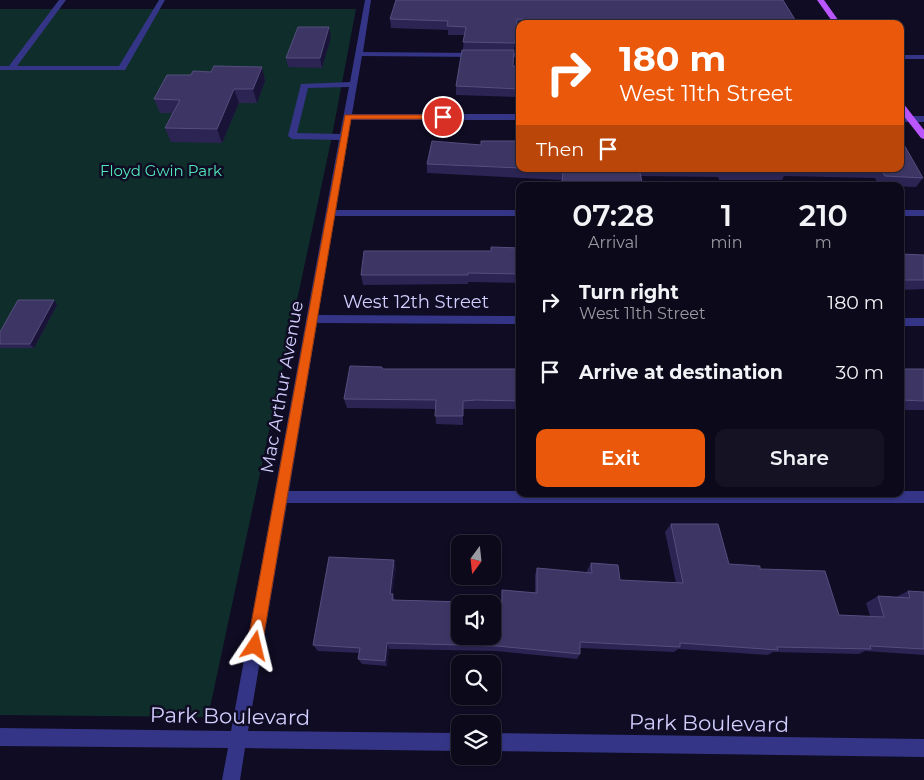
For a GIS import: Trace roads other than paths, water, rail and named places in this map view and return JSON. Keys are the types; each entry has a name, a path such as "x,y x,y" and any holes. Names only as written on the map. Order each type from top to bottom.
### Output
{"main road":[{"path":"820,0 835,20"},
{"path":"904,110 924,136"}],"street":[{"path":"11,68 63,0"},
{"path":"0,68 122,68 162,0"},
{"name":"Mac Arthur Avenue","path":"231,780 368,0"},
{"path":"359,54 516,55"},
{"path":"904,57 924,57"},
{"path":"344,137 292,136 304,86 353,84"},
{"path":"348,117 516,117"},
{"path":"904,119 924,119"},
{"path":"331,213 516,213"},
{"path":"904,213 924,213"},
{"name":"West 12th Street","path":"312,319 516,320"},
{"path":"904,322 924,322"},
{"path":"281,497 924,497"},
{"name":"Park Boulevard","path":"0,737 451,742"},
{"name":"Park Boulevard","path":"501,742 924,748"}],"park label":[{"name":"Floyd Gwin Park","path":"161,170"}]}
